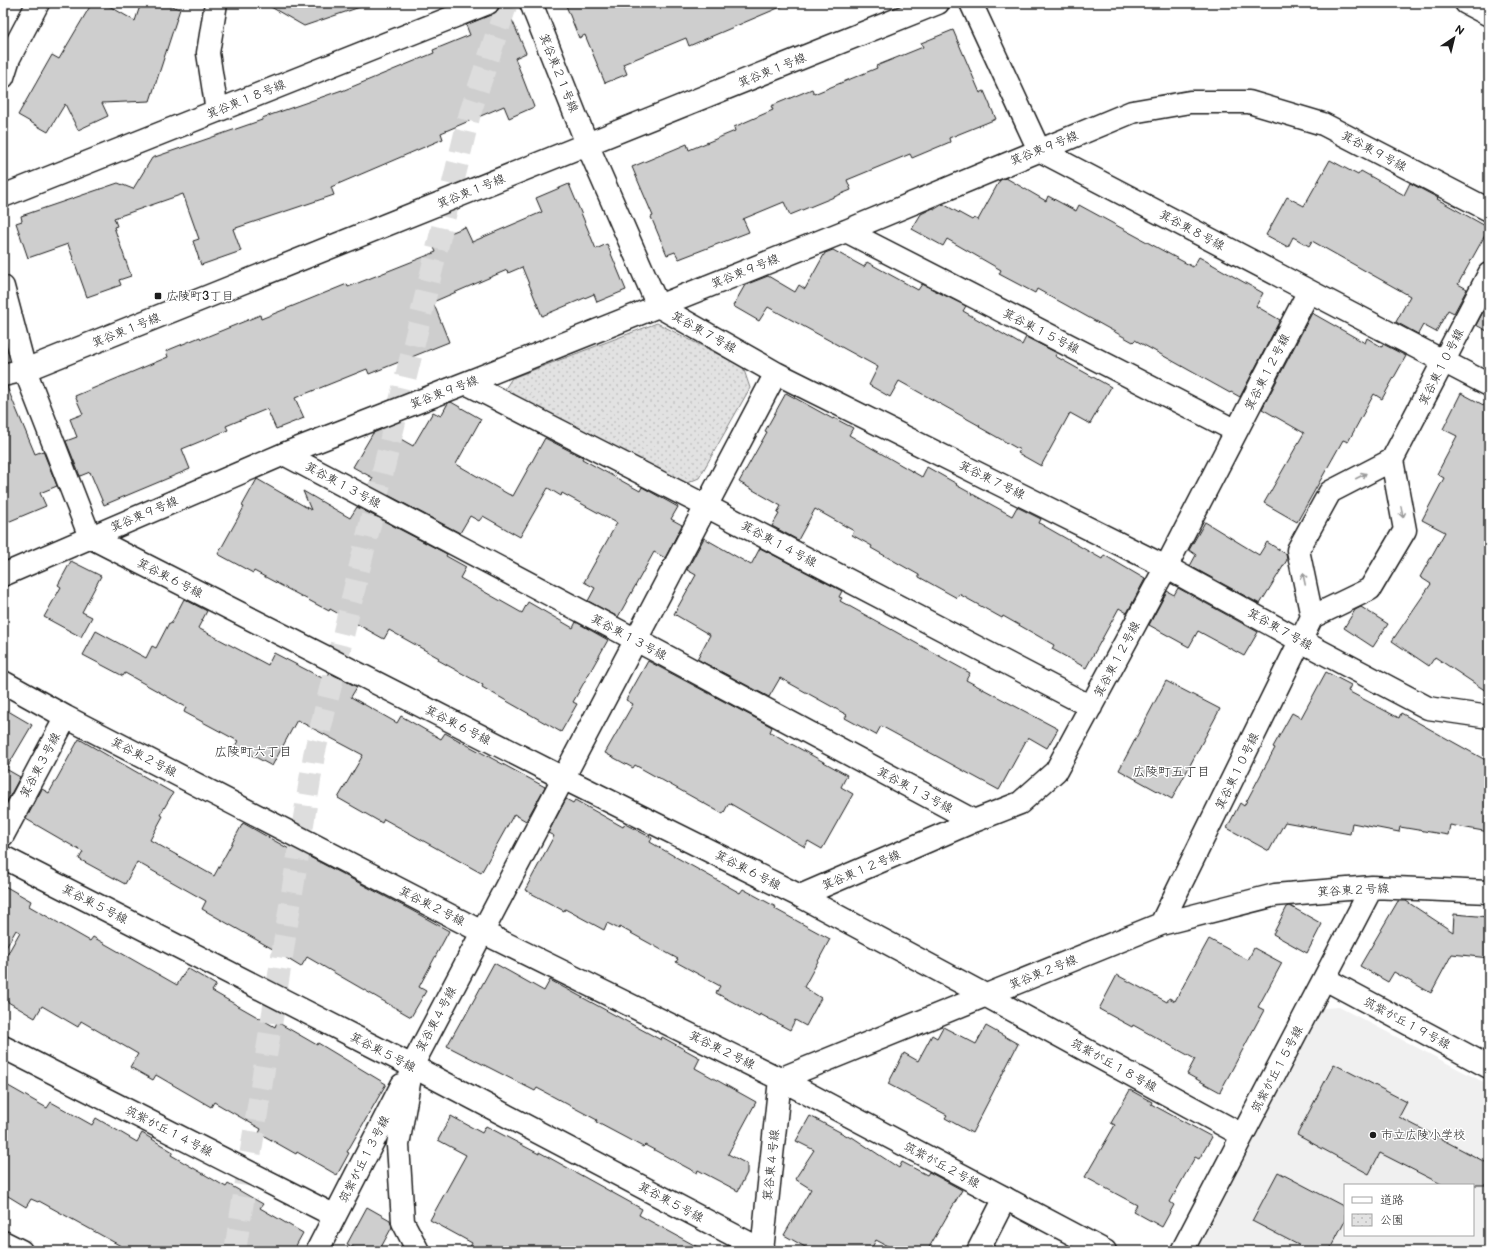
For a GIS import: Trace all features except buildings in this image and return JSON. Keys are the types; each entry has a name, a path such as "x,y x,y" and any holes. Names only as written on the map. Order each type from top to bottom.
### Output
{"street":[{"path":"3,78 9,58 38,3"},
{"path":"216,3 208,53 217,111"},
{"name":"箕谷東１８号線","path":"3,196 488,3"},
{"name":"箕谷東２１号線","path":"531,3 587,144"},
{"name":"箕谷東１号線","path":"3,375 25,370 938,3"},
{"path":"971,3 1039,150"},
{"path":"1466,3 1489,15"},
{"name":"箕谷東９号線","path":"3,575 284,454 846,231 1132,112 1190,102 1249,102 1323,124 1489,210"},
{"name":"箕谷東７号線","path":"587,144 658,306 776,373 1166,567 1428,708 1489,717"},
{"name":"箕谷東８号線","path":"1039,150 1489,384"},
{"name":"箕谷東１５号線","path":"846,231 1236,431"},
{"name":"箕谷東１０号線","path":"1392,460 1489,274"},
{"path":"3,287 25,370 90,537"},
{"name":"箕谷東１２号線","path":"800,896 974,821 1020,803 1056,771 1166,567 1309,291"},
{"name":"箕谷東４号線","path":"418,1251 403,1222 398,1145 412,1066 776,373"},
{"name":"箕谷東１４号線","path":"466,383 706,506 1091,707"},
{"name":"箕谷東１３号線","path":"284,454 974,821"},
{"path":"1392,460 1405,530 1370,589 1312,617 1298,550 1330,492 1392,460"},
{"name":"箕谷東６号線","path":"90,537 563,778 800,896 985,995"},
{"name":"箕谷東１０号線","path":"1161,924 1312,617"},
{"name":"箕谷東２号線","path":"3,682 66,717 482,932 780,1079 1161,924 1275,895 1372,887 1489,892"},
{"name":"箕谷東３号線","path":"3,834 66,717"},
{"name":"箕谷東５号線","path":"3,857 412,1066 762,1250"},
{"name":"筑紫が丘１５号線","path":"1182,1251 1372,887"},
{"name":"筑紫が丘１９号線","path":"1325,978 1489,1066"},
{"name":"筑紫が丘１８号線","path":"985,995 1242,1135"},
{"name":"筑紫が丘１４号線","path":"3,1046 335,1216"},
{"name":"筑紫が丘１３号線","path":"317,1251 412,1066"},
{"name":"箕谷東４号線","path":"762,1250 780,1079"},
{"name":"筑紫が丘２号線","path":"780,1079 1105,1251"},
{"path":"978,1251 1005,1198"},
{"path":"3,1242 21,1251"}],"shaded area":[{"name":"市立広陵小学校","path":"1339,1007 1489,1085 1489,1251 1196,1251 1323,1008"}],"green space":[{"path":"657,323 743,367 750,388 699,478 682,485 503,392 512,378"}],"tunnel":[{"path":"235,1251 314,755 470,113 507,3"}],"place":[{"name":"広陵町3丁目","path":"158,296"},
{"name":"市立広陵小学校","path":"1373,1135"}],"district":[{"name":"広陵町六丁目","path":"253,751"},
{"name":"広陵町五丁目","path":"1171,771"}]}
